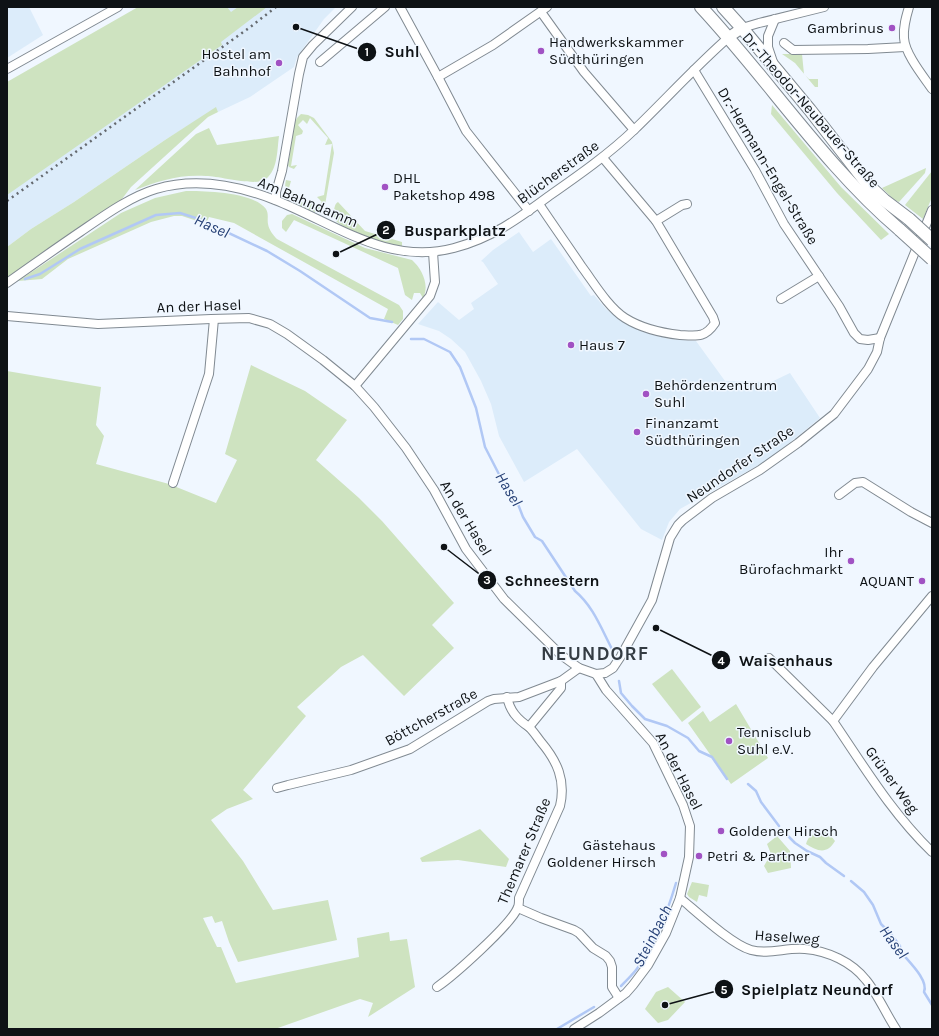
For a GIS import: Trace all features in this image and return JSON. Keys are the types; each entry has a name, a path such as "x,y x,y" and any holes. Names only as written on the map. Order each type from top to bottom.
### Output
{"main road":[{"name":"Dr.-Theodor-Neubauer-Straße","path":"701,7 729,38 839,170 880,212 932,259"},
{"name":"Dr.-Theodor-Neubauer-Straße","path":"723,7 841,148 857,172 869,186 932,240"}],"street":[{"path":"7,70 118,7"},
{"path":"276,200 276,192 283,165 303,57 313,45 352,7"},
{"path":"320,62 369,22 384,7"},
{"path":"400,7 466,131 529,211"},
{"path":"729,38 742,28 824,7"},
{"path":"909,7 904,29 905,47 932,89"},
{"path":"438,77 493,45 544,10 584,72 634,130"},
{"name":"Dr.-Theodor-Neubauer-Straße","path":"773,65 772,55 768,47 768,36 775,19"},
{"name":"Blücherstraße","path":"433,252 452,249 479,241 505,228 603,158 634,130 711,53 729,38"},
{"path":"784,42 793,50 861,50 905,47"},
{"name":"Dr.-Hermann-Engel-Straße","path":"694,70 755,170 784,224 819,276 854,333 860,339 868,340 880,338"},
{"path":"539,204 601,293 624,317 638,324 657,330 679,334 696,336 704,335 710,331 715,323 713,317 656,221 603,158"},
{"name":"Am Bahndamm","path":"7,283 116,208 153,189 171,185 207,183 249,191 276,200 358,238 390,250 408,253 433,252"},
{"path":"656,221 682,205 687,204"},
{"name":"Neundorfer Straße","path":"596,674 605,673 613,668 652,600 670,538 678,524 712,498 760,470 798,443 834,414 868,369 877,352 880,338 932,210"},
{"path":"355,386 430,296 435,282 433,252"},
{"path":"781,299 819,276"},
{"name":"An der Hasel","path":"7,316 98,324 214,318 249,318 270,324 288,334 355,386 387,423 406,448 434,490 466,549 504,599 561,655 579,668 596,674 606,690 653,743 678,793 688,818 690,831 689,857 680,898 670,924 648,966 633,985 599,1013 574,1029"},
{"path":"173,483 209,374 214,318"},
{"path":"839,495 855,483 864,482 910,512 932,523"},
{"path":"833,721 873,667 932,596"},
{"name":"Grüner Weg","path":"769,658 833,721 895,812 932,852"},
{"name":"Böttcherstraße","path":"277,788 288,784 351,770 410,749 488,701 507,697 519,697 561,681 579,668"},
{"name":"Böttcherstraße","path":"529,727 561,688 561,681"},
{"path":"507,697 508,704 514,715 529,727"},
{"name":"Themarer Straße","path":"437,987 446,981 492,938 506,924 518,908 519,898 560,806 562,796 561,782 556,764 551,754 529,727"},
{"name":"Haselweg","path":"680,898 732,940 751,950 767,952 805,949 835,956 846,962 867,980 896,1029"},
{"path":"518,908 574,930 579,933 593,948 606,956 612,967 612,987 619,998"}],"shaded area":[{"path":"7,7 29,7 43,35 7,58"},
{"path":"166,7 336,7 324,19 297,57 294,67 250,97 218,112 216,108 31,229 7,247 7,108"},
{"name":"Behördenzentrum Suhl","path":"519,232 533,252 551,239 591,296 594,295 606,309 618,318 633,326 653,333 653,335 669,339 696,341 725,381 763,382 765,385 790,373 820,418 771,458 680,509 669,522 662,540 641,529 577,449 524,482 499,436 491,404 481,381 465,352 451,339 439,331 418,324 438,302 459,320 474,309 471,303 498,284 481,261 493,250"}],"green space":[{"path":"138,7 227,7 231,12 238,7 267,7 221,42 222,45 7,195 7,82"},
{"path":"782,54 802,54 804,74 795,63"},
{"path":"805,75 809,79 818,79 818,87 815,87"},
{"path":"772,105 841,187 889,234 881,240 837,193 771,114"},
{"path":"216,107 218,112 208,117 131,187 116,207 7,283 7,247 31,229"},
{"path":"301,114 314,118 332,142 334,153 325,205 321,210 315,212 303,208 289,197 286,192 286,180 291,181 289,188 307,207 310,201 316,207 322,202 317,197 324,195 332,144 325,145 328,138 310,118 307,124 303,120 298,125 303,131 302,134 296,136 291,166 297,165 294,169 289,167 288,165 294,124"},
{"path":"209,128 217,145 279,136 275,165 270,175 266,179 254,182 212,176 178,177 135,190 196,134"},
{"path":"926,168 925,173 899,202 894,200 882,188"},
{"path":"932,171 932,197 923,219 905,205"},
{"path":"186,191 205,191 229,194 251,199 260,203 267,211 269,228 277,239 399,305 403,311 403,319 398,325 384,319 388,309 234,223 209,217 206,224 182,216 174,216 151,222 68,259 42,279 18,281 121,213 155,198"},
{"path":"338,202 365,231 402,242 402,246 368,237 337,222 334,215 334,210"},
{"path":"292,214 365,248 412,260 419,268 424,278 426,288 423,298 420,293 414,293 412,300 405,295 398,268 294,220 286,232 282,228 282,221 287,215"},
{"path":"251,365 305,391 347,420 316,460 359,498 382,521 454,603 432,625 454,648 404,696 363,655 341,667 297,707 306,716 243,790 253,799 227,809 211,820 243,861 273,910 328,900 337,940 238,962 222,921 215,923 212,916 203,918 217,947 221,947 236,983 359,957 357,938 389,932 390,941 407,939 415,987 368,1017 373,1003 360,999 275,1029 7,1029 7,371 101,387 96,425 104,436 96,464 169,484 216,503 237,460 225,454"},
{"path":"672,669 701,707 682,722 652,684"},
{"name":"Tennisclub Suhl e.V.","path":"736,704 768,758 731,784 688,723 703,711 710,722"},
{"path":"480,829 509,859 506,867 458,860 422,862 420,858"},
{"path":"822,830 827,831 835,841 829,848 825,850 818,850 806,844 812,835"},
{"path":"777,836 790,851 791,868 768,873 764,866 771,854 767,844"},
{"path":"692,882 709,885 707,897 699,895 697,902 689,897 687,894"},
{"path":"668,987 685,1002 668,1020 658,1023 645,1009 656,992"}],"waterway":[{"name":"Hasel","path":"25,279 40,274 80,249 156,215 180,213 199,219 267,251 300,271 370,318 392,322"},
{"name":"Hasel","path":"411,339 424,339 450,352 460,367 476,408 485,447 505,486 516,499 523,517 535,537 542,541 575,591 592,610 612,649"},
{"name":"Hasel","path":"619,681 621,693 645,719 667,726 688,738 699,751 712,757 727,779"},
{"name":"Hasel","path":"748,784 756,791 761,802 779,826"},
{"name":"Hasel","path":"783,831 795,843 820,857 844,876"},
{"name":"Hasel","path":"851,881 864,892 873,905 881,924 891,934 900,946 900,951 921,976 925,987 924,992 932,1005"},
{"name":"Steinbach","path":"621,986 636,970 649,950 665,916 676,883"},
{"name":"Steinbach","path":"557,1029 594,1007"}],"railway":[{"path":"7,201 249,28 276,7"}],"place":[{"name":"Suhl","path":"296,27"},
{"name":"Gambrinus","path":"892,28"},
{"name":"Handwerkskammer Südthüringen","path":"541,51"},
{"name":"Hostel am Bahnhof","path":"279,63"},
{"name":"DHL Paketshop 498","path":"385,187"},
{"name":"Busparkplatz","path":"336,254"},
{"name":"Haus 7","path":"571,345"},
{"name":"Behördenzentrum Suhl","path":"646,394"},
{"name":"Finanzamt Südthüringen","path":"637,432"},
{"name":"Schneestern","path":"444,547"},
{"name":"Ihr Bürofachmarkt","path":"851,561"},
{"name":"AQUANT","path":"922,581"},
{"name":"Waisenhaus","path":"656,628"},
{"name":"Tennisclub Suhl e.V.","path":"729,741"},
{"name":"Goldener Hirsch","path":"721,831"},
{"name":"Gästehaus Goldener Hirsch","path":"664,854"},
{"name":"Petri & Partner","path":"699,856"},
{"name":"Spielplatz Neundorf","path":"665,1005"}],"district":[{"name":"NEUNDORF","path":"595,654"}]}
